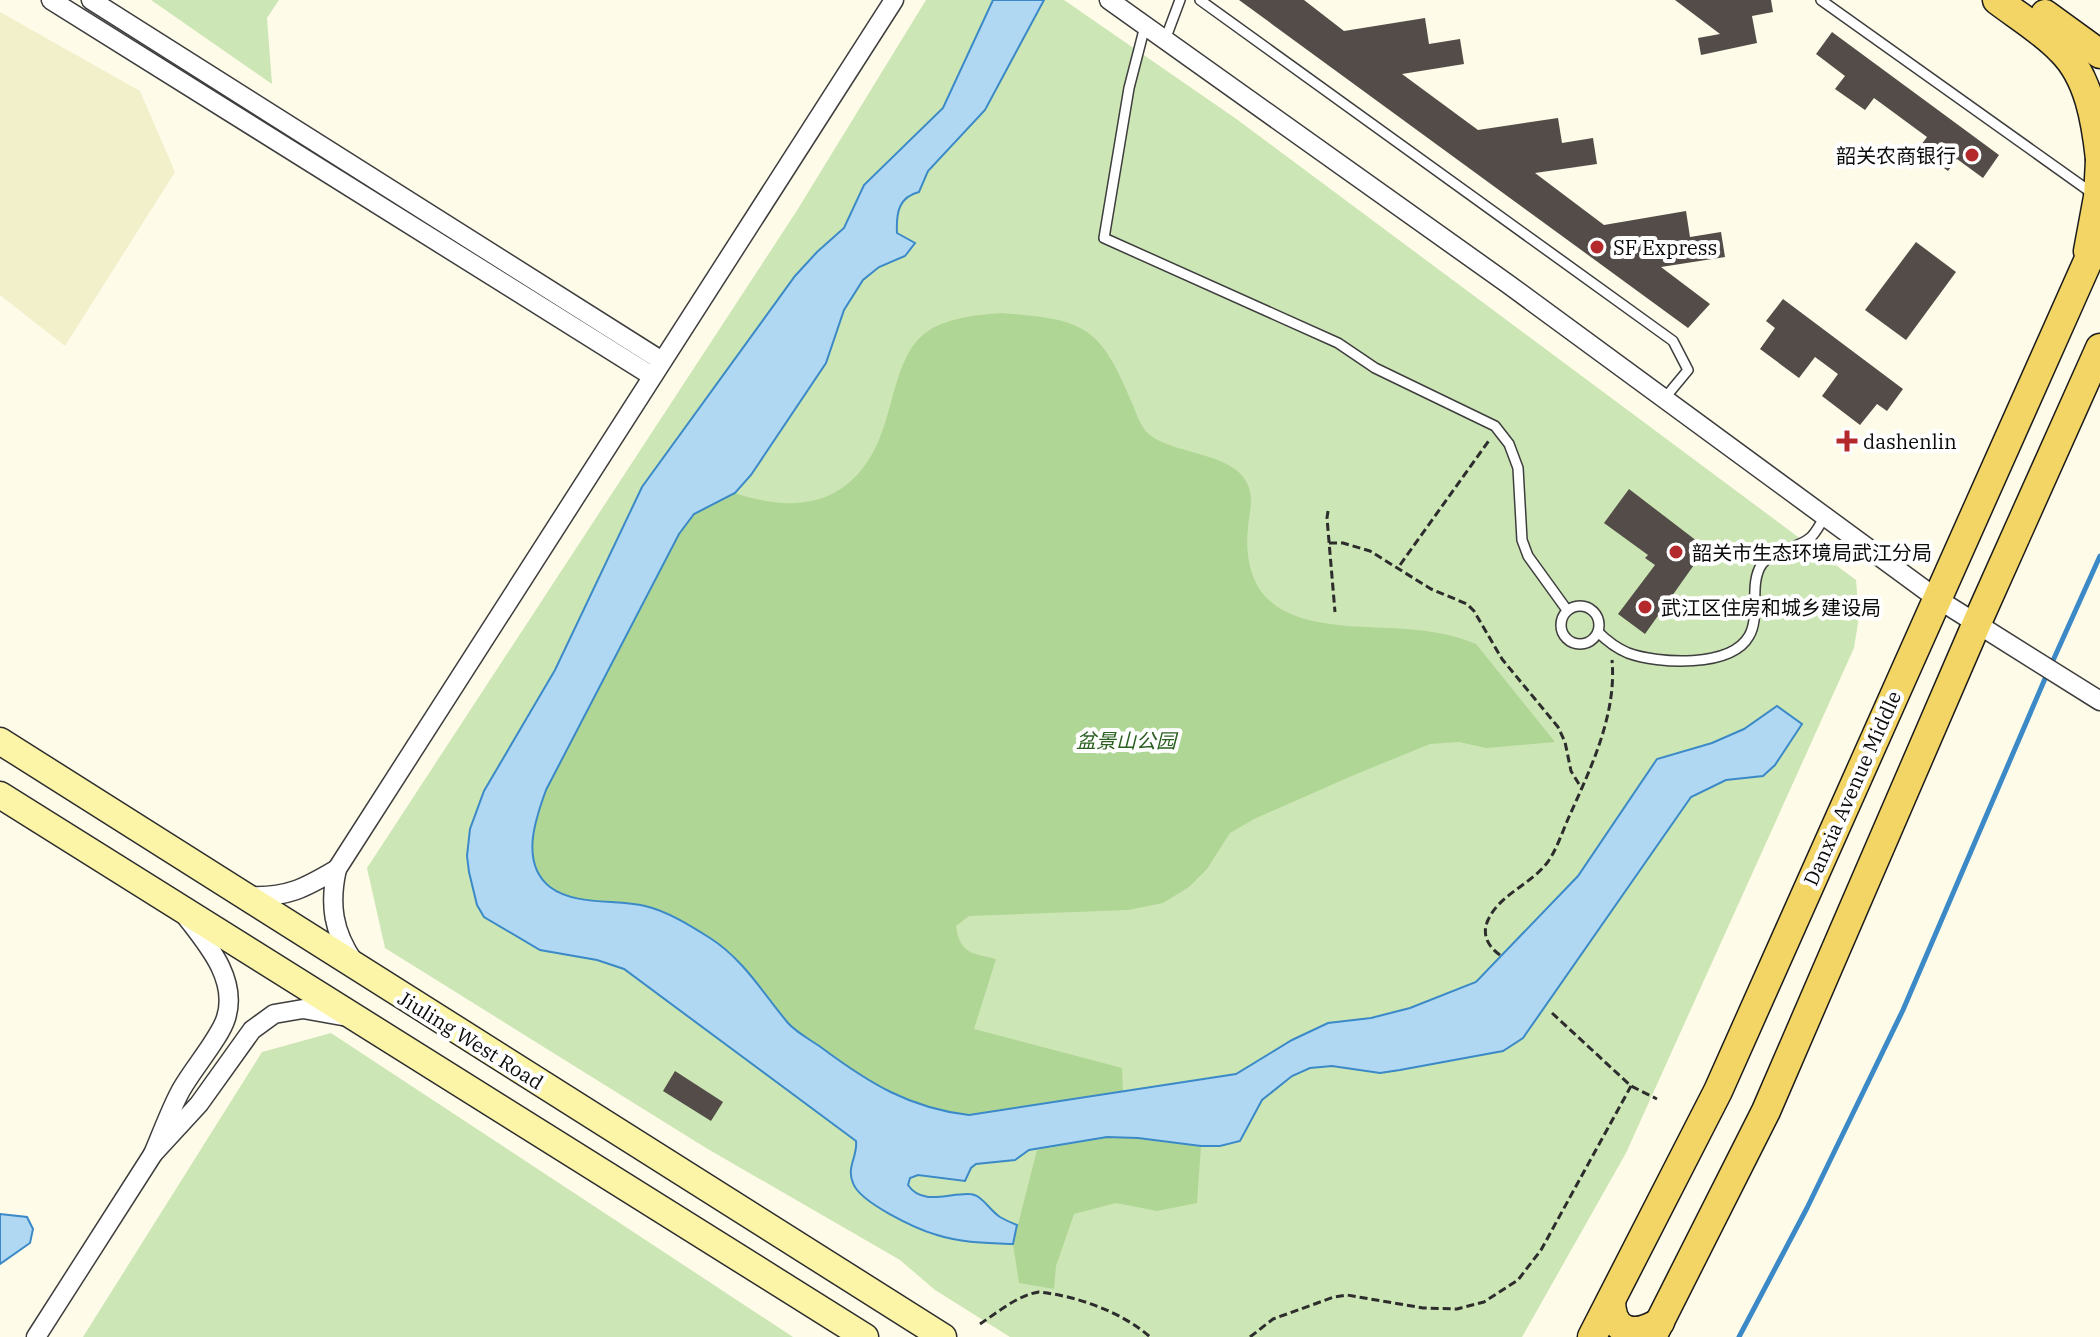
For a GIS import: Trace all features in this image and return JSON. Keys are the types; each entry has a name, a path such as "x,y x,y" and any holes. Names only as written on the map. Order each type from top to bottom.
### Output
{"main road":[{"path":"1997,0 2061,50 2074,65 2091,106 2100,160 2099,197 2086,265"},
{"path":"2025,0 2100,54"},
{"name":"Danxia Avenue Middle","path":"1592,1337 1718,1091 2100,234"},
{"path":"1611,1301 1613,1317 1624,1329 1642,1333 1656,1330 1766,1111 1976,625 2100,348"},
{"name":"Jiuling West Road","path":"0,741 943,1337"},
{"name":"Jiuling West Road","path":"0,795 865,1337"}],"street":[{"path":"51,0 657,369"},
{"path":"91,0 657,369"},
{"path":"360,971 346,950 335,924 333,890 337,869 894,0"},
{"path":"1109,0 1508,284 1936,598 2100,701"},
{"path":"241,895 264,897 300,891 337,869"},
{"path":"36,1337 153,1154 180,1092 226,1018 228,995 224,973 211,948 178,907"},
{"path":"153,1154 199,1104 252,1030 274,1014 303,1009 321,1010 366,1023"}],"lane":[{"path":"1165,40 1180,0"},
{"path":"1200,0 1673,341 1688,370 1664,399"},
{"path":"1821,0 2099,197"},
{"path":"1145,26 1129,88 1104,238 1338,343 1375,368 1497,430 1509,444 1518,468 1522,540 1528,556 1567,610"},
{"path":"1598,632 1608,642 1631,654 1663,660 1702,660 1731,652 1748,639 1752,631 1760,568 1774,554 1810,538 1824,518"},
{"path":"1578,605 1589,607 1599,621 1598,632 1586,643 1569,641 1561,626 1567,610 1578,605"}],"path":[{"path":"1400,565 1497,430"},
{"path":"1328,511 1335,612"},
{"path":"1329,543 1343,543 1370,551 1431,589 1467,604 1502,659 1558,727 1565,742 1571,771 1582,789"},
{"path":"1500,955 1486,940 1485,928 1489,917 1499,904 1537,874 1550,859 1582,789 1603,730 1610,706 1613,666 1608,642"},
{"path":"1552,1013 1631,1086 1657,1099"},
{"path":"1250,1337 1273,1319 1347,1295 1423,1308 1457,1309 1484,1302 1525,1272 1541,1250 1631,1086"},
{"path":"980,1324 1029,1293 1039,1292 1110,1312 1150,1337"}],"shaded area":[{"path":"0,12 140,91 175,172 65,346 0,295"}],"green space":[{"path":"151,0 279,0 267,18 272,84"},
{"name":"盆景山公园","path":"926,0 1064,0 1235,118 1856,580 1859,617 1854,648 1626,1153 1522,1337 1010,1337 935,1290 900,1260 706,1148 385,948 367,868 796,212"},
{"path":"1001,313 1052,319 1086,331 1110,357 1140,423 1150,435 1217,460 1239,472 1250,493 1247,538 1250,568 1258,586 1270,601 1285,611 1320,622 1424,631 1476,644 1555,742 1486,748 1459,742 1430,744 1354,775 1254,819 1230,833 1207,869 1189,887 1163,903 1128,910 969,916 956,926 964,947 996,959 974,1029 1122,1068 1123,1093 962,1114 943,1112 904,1099 863,1078 823,1052 788,1024 736,959 686,924 652,908 583,900 550,886 535,865 533,840 546,790 679,534 694,514 735,493 783,503 805,502 825,497 843,487 859,473 872,454 898,378 915,342 932,329 951,321"},
{"path":"331,1033 793,1337 83,1337 262,1052"},
{"path":"1107,1137 1201,1146 1197,1203 1157,1211 1116,1203 1074,1214 1056,1266 1054,1289 1019,1283 1013,1244 1037,1150"}],"water":[{"path":"993,0 1044,0 985,110 928,171 919,192 912,194 900,206 897,233 915,243 905,256 879,267 863,280 844,310 826,363 751,475 735,493 694,514 679,534 546,790 535,828 533,854 535,866 550,887 583,900 645,906 679,919 733,956 792,1027 856,1072 909,1100 947,1112 969,1115 1236,1074 1292,1040 1328,1023 1371,1018 1410,1008 1476,982 1578,876 1657,759 1712,743 1744,729 1777,706 1802,724 1775,765 1763,776 1726,780 1691,797 1523,1038 1503,1051 1380,1073 1332,1066 1310,1068 1292,1076 1262,1100 1240,1141 1220,1146 1107,1137 1029,1150 1015,1160 976,1164 965,1181 918,1175 910,1178 908,1185 928,1197 969,1194 978,1197 1000,1217 1017,1225 1013,1244 946,1238 877,1207 858,1191 851,1177 856,1141 624,969 597,960 540,950 484,917 477,905 467,856 470,829 484,791 555,670 642,487 795,276 844,228 864,185 943,108"},
{"path":"0,1214 27,1217 33,1229 30,1243 0,1264"}],"building":[{"path":"1239,0 1304,0 1344,31 1425,18 1429,44 1460,39 1464,64 1402,74 1478,130 1558,118 1562,143 1593,138 1597,164 1535,173 1604,225 1686,211 1690,237 1721,232 1725,257 1661,267 1710,304 1688,328"},
{"path":"1675,0 1771,0 1773,12 1752,16 1757,43 1701,55 1698,38 1720,34"},
{"path":"1832,32 1999,155 1983,178 1957,159 1948,171 1918,149 1927,137 1874,98 1865,110 1835,89 1845,76 1816,54"},
{"path":"1916,242 1956,272 1906,340 1865,310"},
{"path":"1783,299 1903,389 1887,411 1877,404 1860,425 1822,396 1838,374 1815,357 1799,378 1760,349 1775,328 1766,321"},
{"path":"1629,489 1706,548 1645,634 1618,614 1655,565 1645,558 1648,555 1604,523"},
{"path":"675,1071 723,1102 711,1121 663,1091"}],"waterway":[{"path":"2051,665 2100,556"},
{"path":"1739,1337 1807,1208 1903,1010 2047,674"}],"place":[{"name":"韶关农商银行","path":"1972,155"},
{"name":"SF Express","path":"1597,247"},
{"name":"dashenlin","path":"1847,441"},
{"name":"韶关市生态环境局武江分局","path":"1676,552"},
{"name":"武江区住房和城乡建设局","path":"1645,607"}]}
